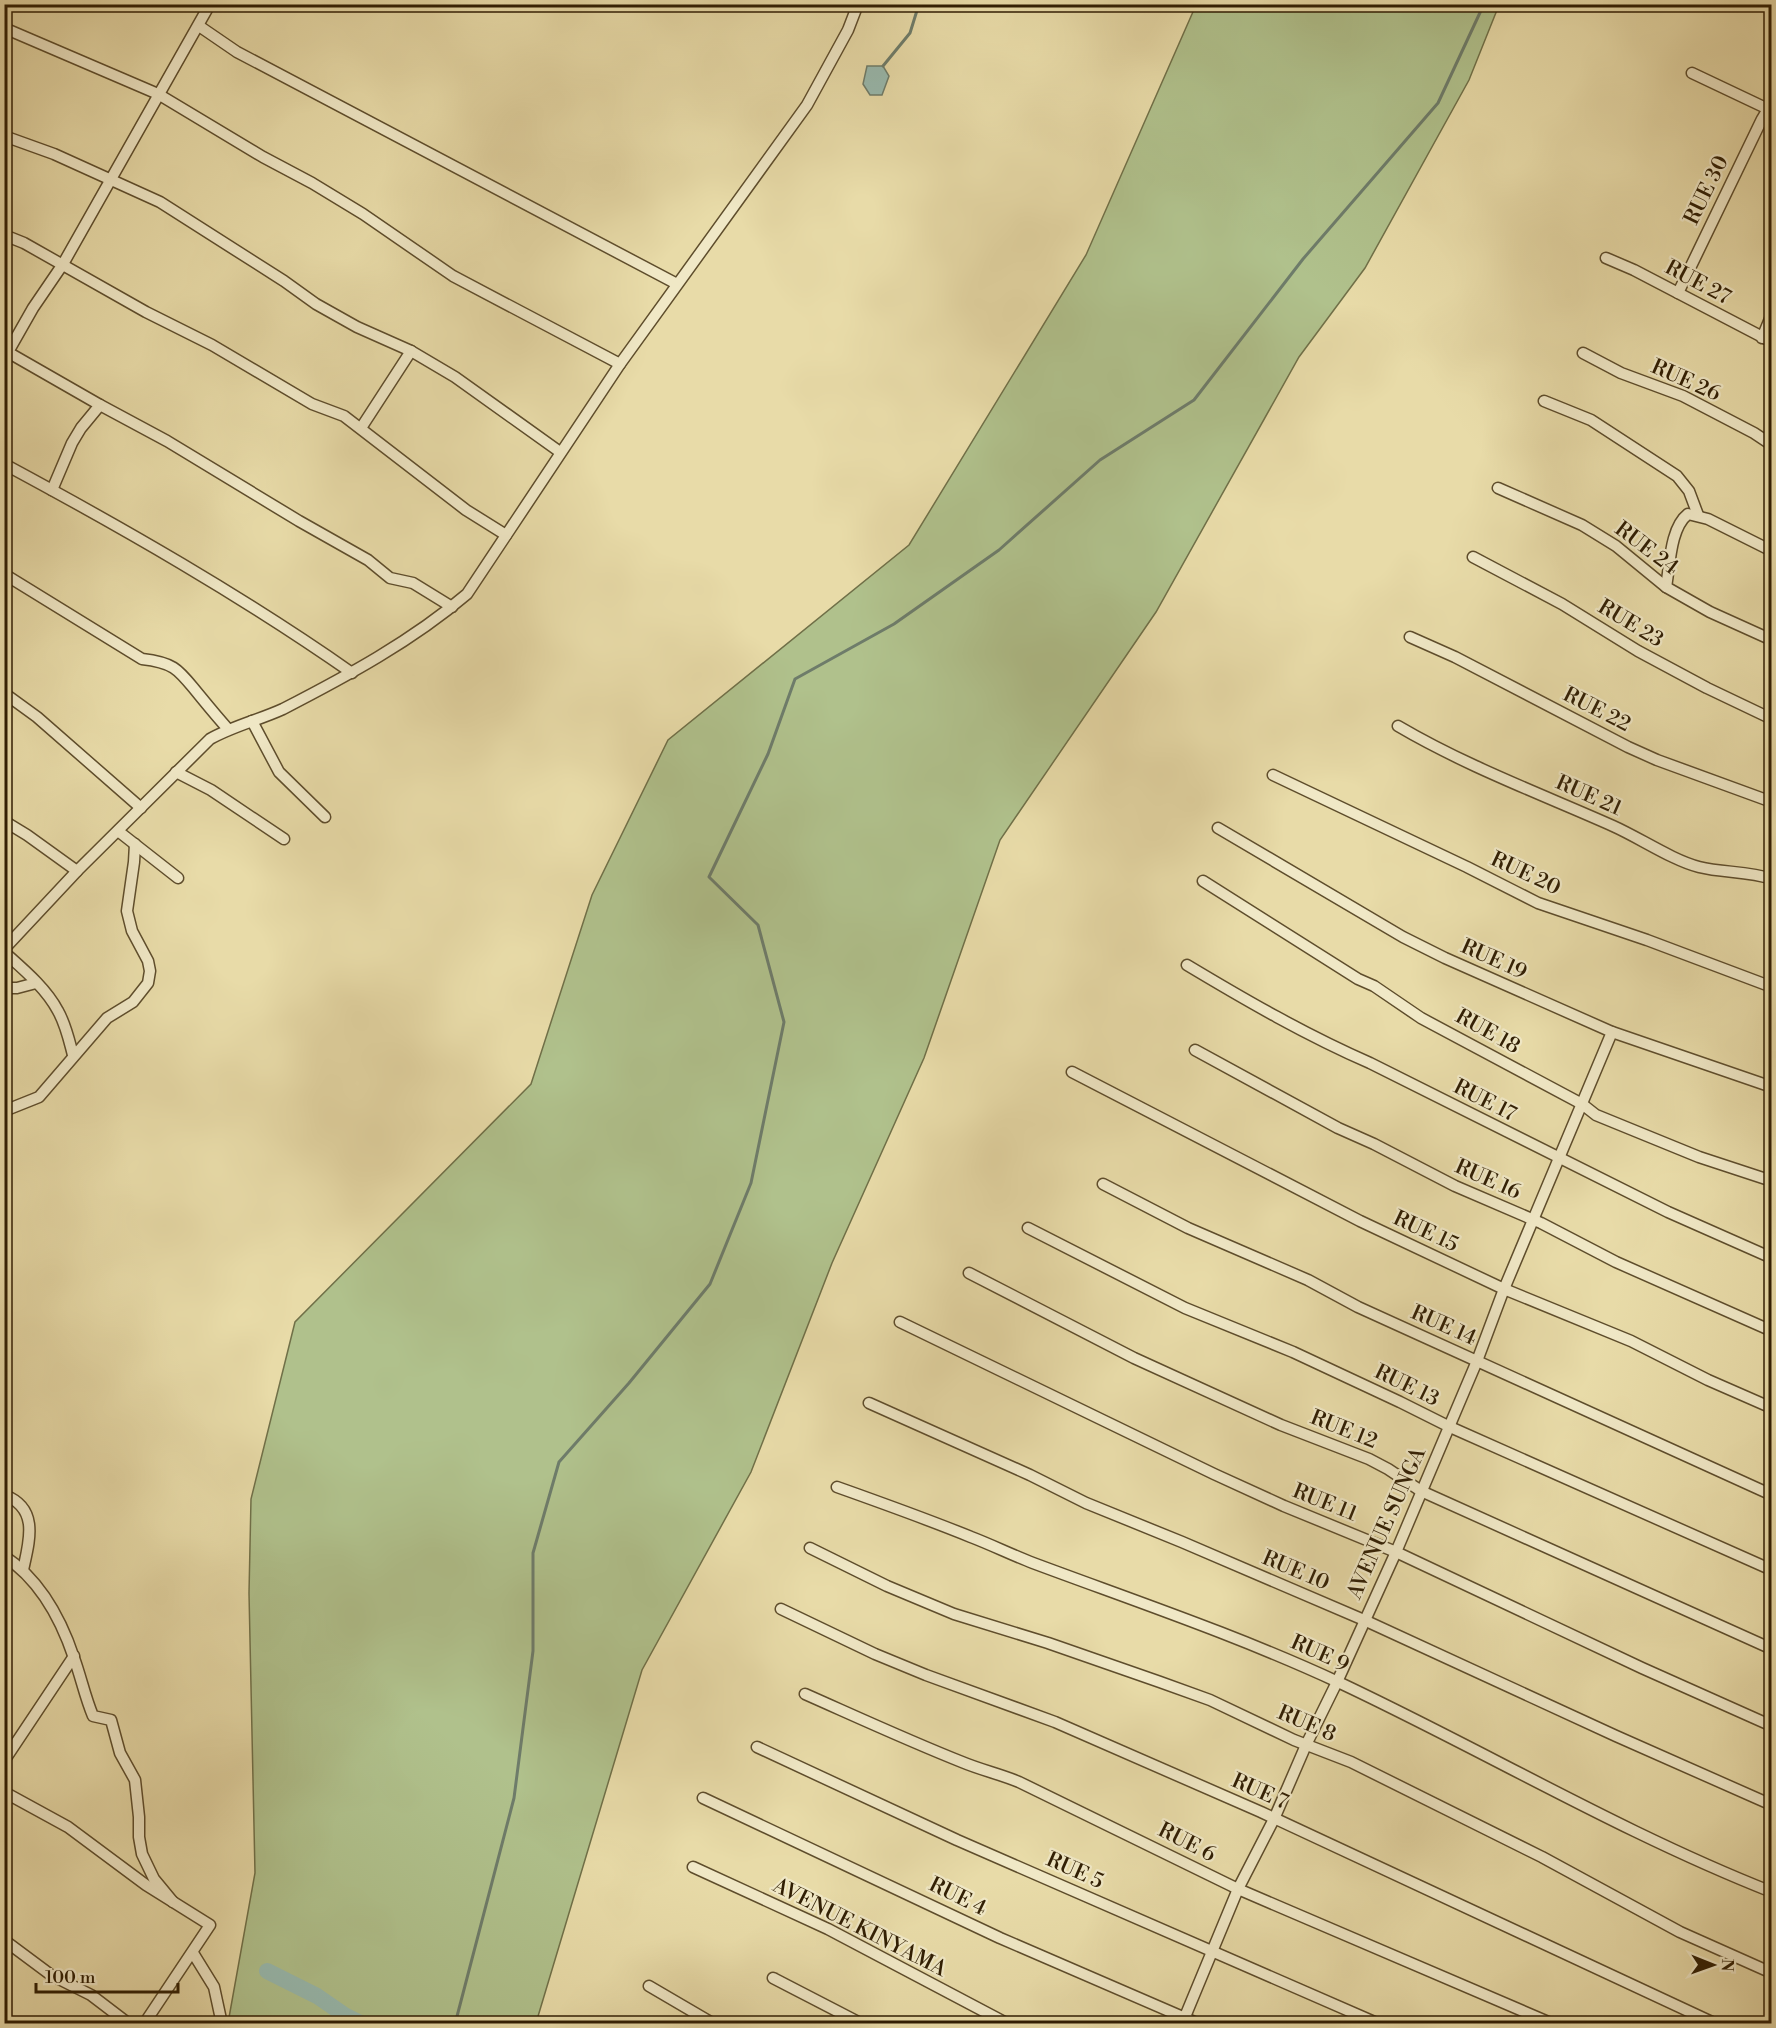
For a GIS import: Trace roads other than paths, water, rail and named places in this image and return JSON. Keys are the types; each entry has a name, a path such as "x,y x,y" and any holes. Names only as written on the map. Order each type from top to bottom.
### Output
{"street":[{"path":"210,4 63,264 33,308 6,354 168,441 289,516 368,560 390,578 413,583 452,607"},
{"path":"73,1055 66,1029 57,1009 5,948 76,872 210,739 228,729 282,709 352,673 452,607 467,594 620,364 807,105 848,30 858,4"},
{"path":"199,26 237,52 677,284"},
{"path":"4,28 158,94 253,152 312,183 363,214 453,276 620,364"},
{"path":"1692,72 1770,107"},
{"name":"RUE 30","path":"1678,293 1770,107"},
{"path":"4,136 54,154 170,207 316,304 357,327 411,351 455,377 560,453"},
{"path":"4,236 24,243 146,312 212,345 312,404 344,416 466,510 506,535"},
{"name":"RUE 27","path":"1606,258 1767,340"},
{"path":"1767,340 1772,314"},
{"path":"360,428 411,351"},
{"name":"RUE 26","path":"1583,353 1621,373 1683,396 1754,433 1772,445"},
{"path":"1544,401 1591,420 1677,476 1689,491 1698,515"},
{"path":"52,490 72,443 100,405"},
{"path":"4,464 299,636 352,673"},
{"name":"RUE 24","path":"1498,488 1582,525 1616,546 1666,587 1710,612 1772,640"},
{"path":"1666,587 1676,528 1688,514 1698,515 1772,551"},
{"name":"RUE 23","path":"1473,556 1562,604 1638,651 1772,719"},
{"path":"4,574 142,659 159,661 175,668 188,679 228,729"},
{"name":"RUE 22","path":"1410,637 1455,657 1628,747 1772,802"},
{"path":"4,693 37,717 141,808"},
{"path":"252,721 279,772 325,817"},
{"name":"RUE 21","path":"1398,726 1433,747 1619,829 1684,862 1772,879"},
{"path":"176,772 211,790 284,839"},
{"name":"RUE 20","path":"1273,775 1538,903 1647,940 1772,987"},
{"path":"4,821 27,834 76,872"},
{"name":"RUE 19","path":"1218,828 1403,937 1445,958 1612,1032 1772,1087"},
{"path":"118,831 178,878"},
{"path":"4,1111 39,1097 107,1018 133,1002 148,983 150,971 148,961 132,931 127,911 135,844"},
{"name":"RUE 18","path":"1203,881 1358,979 1374,986 1421,1018 1582,1104 1596,1115 1699,1157 1772,1181"},
{"name":"RUE 17","path":"1187,965 1259,1009 1668,1212 1772,1258"},
{"path":"4,988 17,988 36,983"},
{"name":"AVENUE SUNGA","path":"1183,2020 1238,1889 1275,1819 1306,1745 1396,1552 1478,1361 1504,1289 1612,1032"},
{"name":"RUE 16","path":"1195,1050 1338,1128 1465,1190 1533,1219 1616,1262 1772,1331"},
{"name":"RUE 15","path":"1072,1072 1360,1221 1504,1289 1631,1341 1708,1380 1772,1408"},
{"name":"RUE 14","path":"1103,1184 1188,1228 1308,1280 1359,1307 1772,1495"},
{"name":"RUE 13","path":"1028,1228 1185,1308 1293,1352 1450,1427 1772,1570"},
{"name":"RUE 12","path":"969,1273 1134,1358 1281,1425 1369,1459 1389,1469 1421,1491 1772,1649"},
{"name":"RUE 11","path":"900,1322 1214,1474 1284,1506 1396,1552 1772,1726"},
{"name":"RUE 10","path":"869,1403 1030,1475 1086,1503 1364,1620 1594,1726 1772,1804"},
{"name":"RUE 9","path":"837,1487 1030,1562 1209,1627 1337,1682 1664,1844 1772,1892"},
{"path":"4,1495 15,1498 28,1518 29,1544 22,1570"},
{"name":"RUE 8","path":"810,1548 887,1586 954,1614 1048,1643 1210,1700 1306,1745 1368,1770 1542,1857 1680,1932 1772,1973"},
{"path":"4,1556 36,1583 45,1597 74,1656 93,1716 111,1720 120,1753 135,1780 142,1854 148,1869 173,1902"},
{"name":"RUE 7","path":"781,1610 875,1654 1055,1722 1275,1819 1716,2024"},
{"path":"4,1761 74,1656"},
{"name":"RUE 6","path":"805,1694 912,1742 1019,1782 1238,1889 1553,2024"},
{"name":"RUE 5","path":"758,1747 957,1840 1379,2024"},
{"path":"4,1792 68,1827 146,1886 210,1925 144,2024"},
{"name":"RUE 4","path":"703,1798 1000,1938 1183,2020 1199,2024"},
{"name":"AVENUE KINYAMA","path":"693,1867 828,1929 1008,2024"},
{"path":"4,1940 51,1975 91,1995 129,2024"},
{"path":"193,1953 214,1987 222,2024"},
{"path":"773,1978 862,2024"},
{"path":"649,1986 714,2024"}],"water":[{"path":"867,66 883,66 889,76 882,95 870,95 863,84"}],"waterway":[{"path":"883,66 910,33 919,4"},
{"path":"455,2024 514,1798 533,1651 533,1553 559,1462 629,1383 710,1284 751,1183 784,1022 758,925 709,877 768,754 795,679 894,624 999,550 1100,460 1194,400 1303,259 1438,103 1484,4"},
{"path":"267,1971 317,1996 362,2024"}]}
